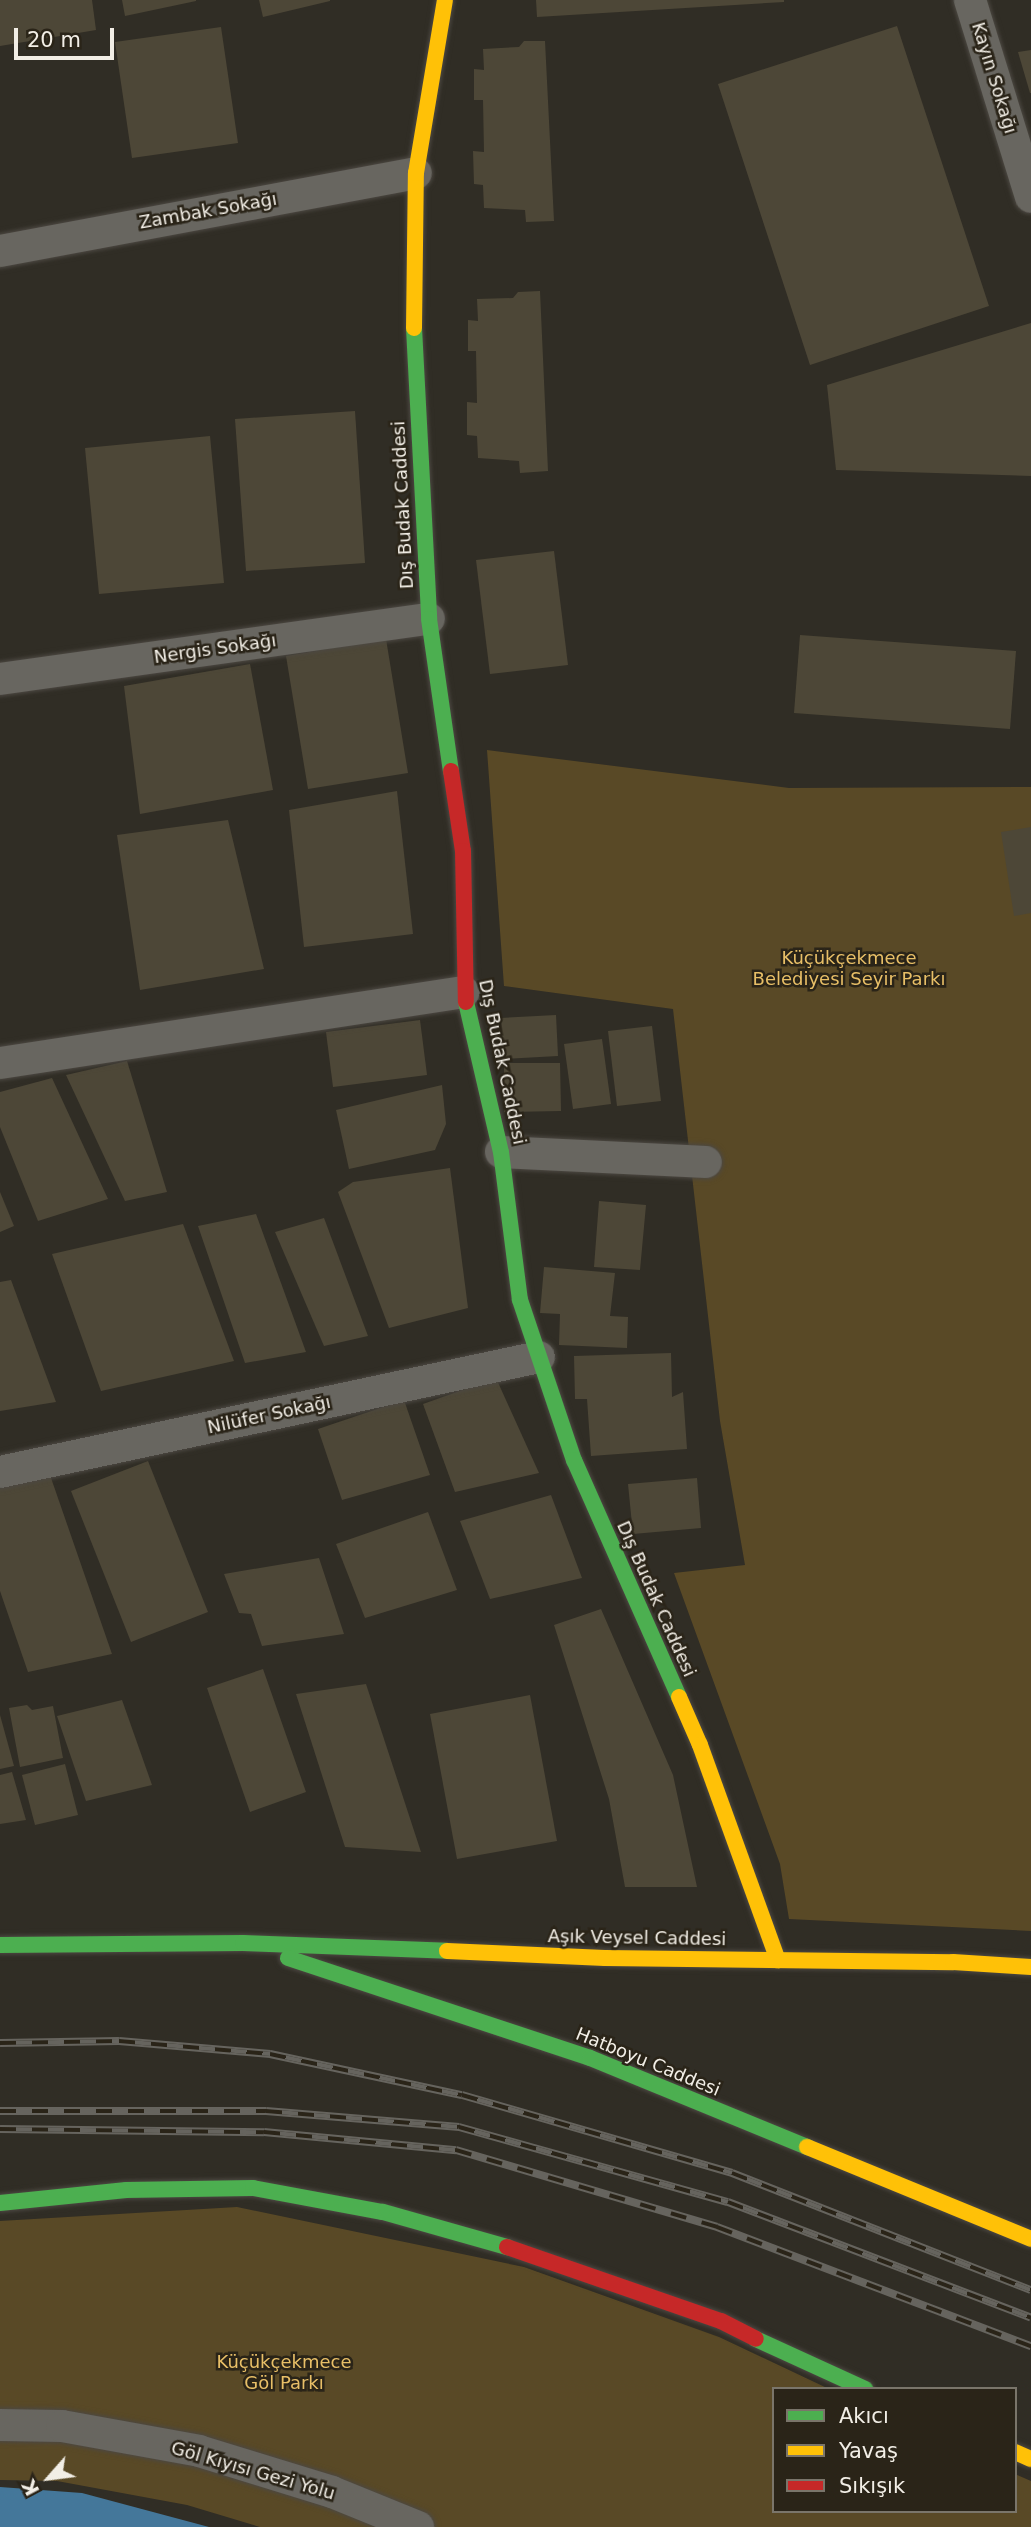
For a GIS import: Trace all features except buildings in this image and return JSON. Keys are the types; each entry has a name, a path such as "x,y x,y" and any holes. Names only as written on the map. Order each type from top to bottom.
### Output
{"street":[{"name":"Dış Budak Caddesi","path":"445,0 416,173 414,368 429,619 463,851 464,992 501,1152 520,1300 574,1460 700,1745 778,1960"},
{"name":"Kayın Sokağı","path":"970,0 1031,197"},
{"name":"Zambak Sokağı","path":"0,251 416,173"},
{"name":"Nergis Sokağı","path":"0,679 429,619"},
{"path":"0,1063 464,992"},
{"path":"501,1152 706,1162"},
{"name":"Nilüfer Sokağı","path":"0,1472 539,1357"},
{"name":"Aşık Veysel Caddesi","path":"0,1945 243,1943 605,1958 953,1962 1031,1967"},
{"name":"Hatboyu Caddesi","path":"243,1943 590,2058 1031,2239"},
{"path":"0,2203 126,2190 253,2188 383,2211 535,2255 721,2321 804,2363 860,2387"},
{"name":"Göl Kıyısı Gezi Yolu","path":"0,2426 62,2426 199,2452 332,2492 418,2527"}],"green space":[{"name":"Küçükçekmece Belediyesi Seyir Parkı","path":"487,750 789,788 1031,787 1031,1931 789,1919 780,1864 674,1573 745,1565 720,1421 673,1009 504,986"},
{"name":"Küçükçekmece Göl Parkı","path":"237,2207 524,2267 719,2337 825,2387 772,2387 772,2513 1017,2513 1017,2475 1031,2481 1031,2527 260,2527 187,2505 57,2481 0,2480 0,2221"}],"water":[{"path":"0,2487 82,2493 209,2527 0,2527"}],"railway":[{"path":"0,2043 119,2041 270,2054 462,2095 732,2173 1031,2290"},
{"path":"0,2111 266,2111 459,2127 728,2202 1031,2318"},
{"path":"0,2129 264,2132 456,2150 717,2227 1031,2346"}],"traffic: fast":[{"path":"414,328 429,619 451,771"},
{"path":"466,1002 501,1152 520,1300 574,1460 679,1697"},
{"path":"0,1945 243,1943 447,1951"},
{"path":"288,1958 590,2058 807,2147"},
{"path":"0,2203 126,2190 253,2188 383,2212 507,2247"},
{"path":"756,2339 861,2387"}],"traffic: slow":[{"path":"414,328 416,173 445,0"},
{"path":"679,1697 700,1745 778,1960"},
{"path":"447,1951 605,1958 953,1962 1031,1967"},
{"path":"807,2147 1031,2239"},
{"path":"1017,2453 1031,2459"}],"traffic: jam":[{"path":"451,771 463,851 466,1002"},
{"path":"507,2247 721,2321 756,2339"}]}
